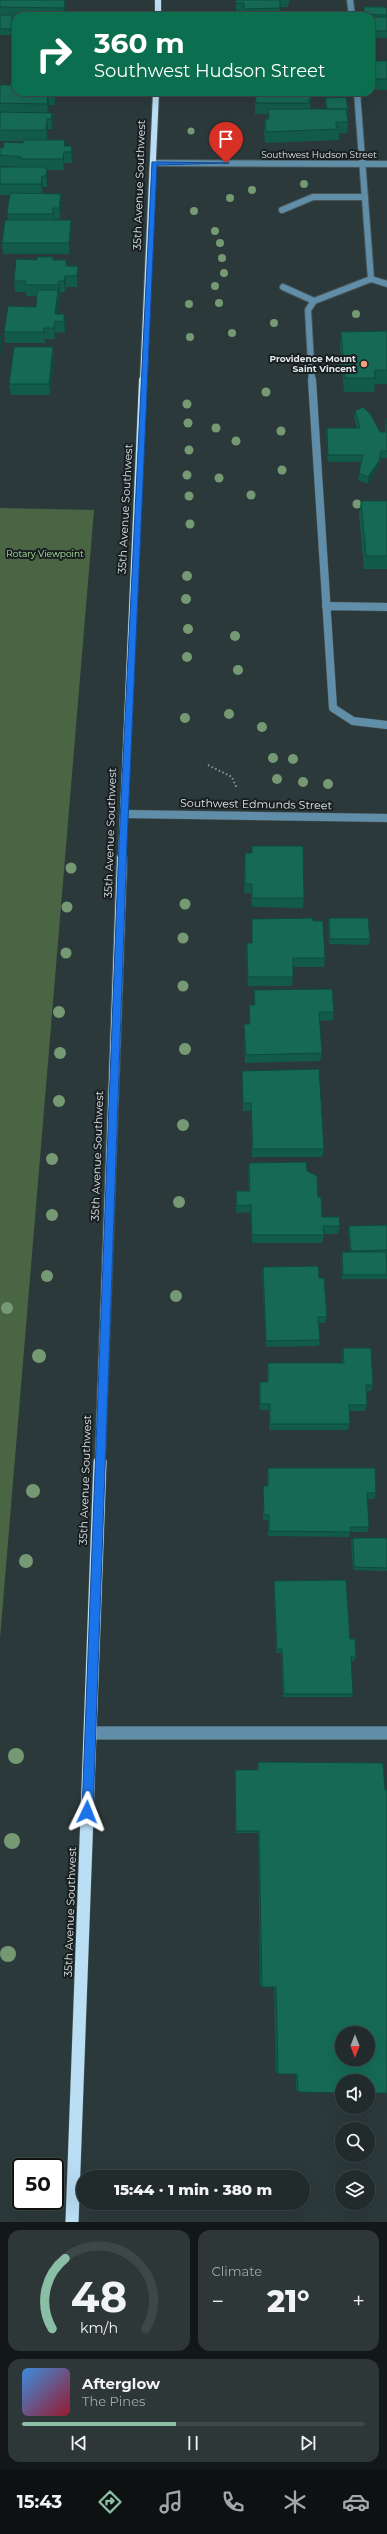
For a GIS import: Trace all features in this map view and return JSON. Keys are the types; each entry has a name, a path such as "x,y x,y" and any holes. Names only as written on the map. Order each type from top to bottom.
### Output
{"main road":[{"path":"158,0 158,12"},
{"name":"35th Avenue Southwest","path":"72,2222 124,814 156,96"}],"street":[{"path":"350,0 352,12"},
{"path":"357,96 371,279"},
{"name":"Southwest Hudson Street","path":"154,163 387,164"},
{"path":"282,210 313,197 365,197"},
{"path":"387,284 371,279 314,302 308,310 332,708 353,721 387,725"},
{"path":"283,287 314,302"},
{"path":"326,606 387,607"},
{"name":"Southwest Edmunds Street","path":"124,814 387,818"},
{"path":"90,1733 387,1733"}],"path":[{"path":"208,765 232,777 236,784 237,794"}],"green space":[{"name":"Rotary Viewpoint","path":"0,508 94,510 0,1638"}],"building":[{"path":"0,0 65,0 64,8 0,7"},
{"path":"236,0 280,0 280,8 244,9 244,3 236,3"},
{"path":"364,7 386,7 387,15 375,14 375,12 364,12"},
{"path":"0,15 12,15 11,29 0,29"},
{"path":"375,17 387,17 387,31 375,31"},
{"path":"375,61 387,61 387,79 375,79"},
{"path":"0,85 12,85 12,96 48,96 47,104 0,103"},
{"path":"255,96 311,96 311,99 309,99 309,103 256,103"},
{"path":"346,97 348,109 327,109 325,98"},
{"path":"268,109 346,109 348,122 336,122 336,127 339,127 339,129 266,132 265,119 269,119"},
{"path":"0,112 52,113 51,119 47,119 46,130 0,130"},
{"path":"23,140 65,140 64,146 72,146 71,152 64,152 63,159 21,159 21,157 0,155 0,148 3,148 4,142 23,143"},
{"path":"0,167 43,167 47,169 46,176 42,176 41,184 0,184"},
{"path":"10,193 61,194 59,208 53,208 53,214 7,214"},
{"path":"5,220 71,220 69,243 2,243"},
{"path":"37,257 53,257 53,260 66,260 66,266 78,266 77,276 65,276 64,281 59,281 58,285 25,285 26,281 14,281 16,259 37,260"},
{"path":"37,290 58,290 55,314 64,314 64,322 55,321 54,328 44,328 44,332 4,332 8,306 36,307"},
{"name":"Providence Mount Saint Vincent","path":"387,331 387,370 375,370 375,378 345,378 341,332"},
{"path":"14,347 53,347 49,384 9,384"},
{"path":"363,407 371,415 380,432 387,432 387,451 381,451 379,461 368,477 359,473 363,455 328,455 327,428 360,428 355,411"},
{"path":"361,501 387,501 387,556 366,556"},
{"path":"252,846 303,846 304,898 252,898 252,884 245,884 245,853 252,853"},
{"path":"313,918 313,921 323,921 325,958 293,958 293,977 248,977 247,943 252,943 252,919"},
{"path":"329,918 368,918 370,939 330,939"},
{"path":"332,989 334,1012 319,1012 322,1053 246,1055 244,1024 250,1024 249,1005 255,1005 254,990"},
{"path":"319,1069 324,1149 253,1149 251,1103 243,1103 242,1071"},
{"path":"306,1162 307,1171 317,1176 318,1197 321,1197 322,1217 339,1217 340,1226 323,1226 324,1235 252,1235 251,1205 237,1206 236,1191 250,1191 249,1163"},
{"path":"387,1225 387,1250 351,1251 349,1226"},
{"path":"342,1252 386,1252 387,1275 343,1275"},
{"path":"318,1266 319,1278 324,1278 327,1317 318,1317 320,1340 266,1341 263,1267"},
{"path":"343,1348 371,1348 373,1385 366,1385 367,1405 349,1405 350,1424 270,1424 270,1404 260,1404 260,1382 268,1382 268,1363 344,1363"},
{"path":"268,1468 375,1468 376,1493 367,1493 369,1527 350,1527 351,1532 269,1531 269,1515 264,1515 263,1486 268,1486"},
{"path":"353,1538 387,1538 387,1568 354,1567"},
{"path":"346,1580 350,1639 355,1639 356,1657 351,1657 353,1694 284,1694 282,1649 277,1649 274,1581"},
{"path":"258,1762 383,1763 385,1790 387,1790 387,2093 375,2093 375,2074 335,2074 335,2093 298,2092 297,2074 278,2074 276,1987 262,1987 259,1831 236,1831 235,1770 258,1770"}],"place":[{"name":"Providence Mount Saint Vincent","path":"364,364"}],"route":[{"path":"87,1812 123,843 145,388 154,163 226,163"}]}
